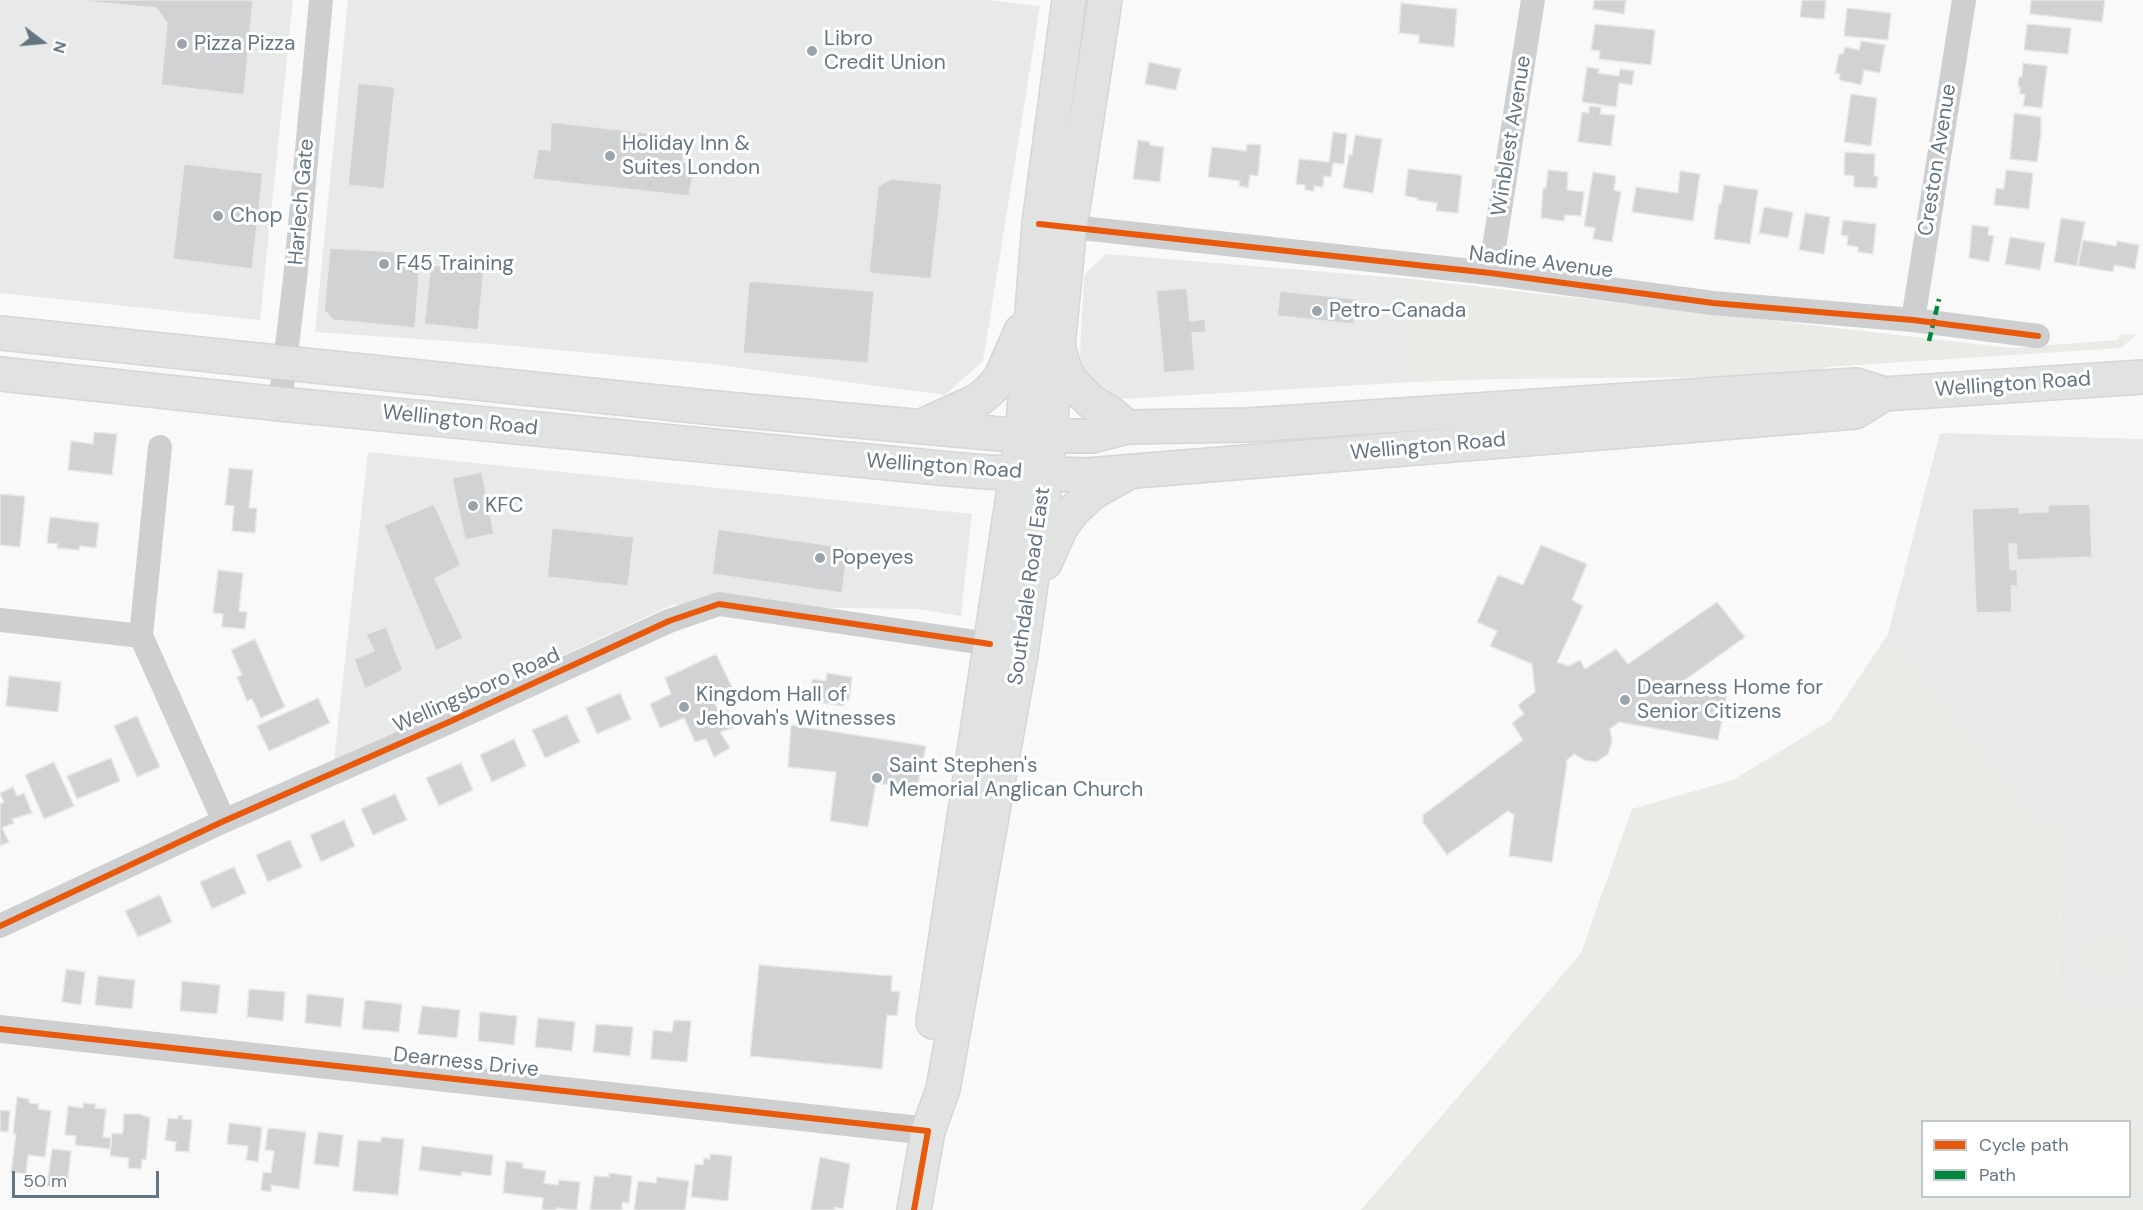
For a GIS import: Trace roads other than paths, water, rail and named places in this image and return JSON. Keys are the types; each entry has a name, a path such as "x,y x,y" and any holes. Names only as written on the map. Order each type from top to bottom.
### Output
{"main road":[{"name":"Southdale Road East","path":"928,1131 924,1085 990,644 1031,473 1036,435 1059,348 1054,225 1069,0"},
{"name":"Southdale Road East","path":"1036,435 1032,305 1054,225 1105,0"},
{"path":"922,426 977,401 1000,379 1032,305"},
{"name":"Wellington Road","path":"0,333 693,406 1036,435 1092,436 1127,427 1248,425 1856,385 1884,394 2143,377"},
{"path":"1059,348 1066,374 1072,382 1090,401 1127,427"},
{"name":"Wellington Road","path":"0,374 280,404 959,470 1087,475 1855,412 1884,394"},
{"path":"432,417 436,379"},
{"path":"1030,594 1061,527 1072,512 1092,493 1131,472"},
{"name":"Southdale Road East","path":"914,1210 928,1131 943,1089 1021,654 1030,594 1031,473"}],"street":[{"name":"Harlech Gate","path":"280,404 321,0"},
{"name":"Winblest Avenue","path":"1490,273 1533,0"},
{"name":"Creston Avenue","path":"1913,320 1964,0"},
{"name":"Nadine Avenue","path":"1054,225 1490,273 1713,303 1913,320 2038,336"},
{"path":"160,447 141,636 224,821"},
{"name":"Wellingsboro Road","path":"0,926 224,821 669,621 719,603 990,644"},
{"path":"0,620 141,636"},
{"name":"Dearness Drive","path":"0,1029 928,1131"}],"place":[{"name":"Pizza Pizza","path":"182,44"},
{"name":"Libro Credit Union","path":"812,51"},
{"name":"Holiday Inn & Suites London","path":"610,156"},
{"name":"Chop","path":"218,216"},
{"name":"F45 Training","path":"384,264"},
{"name":"Petro-Canada","path":"1317,311"},
{"name":"KFC","path":"473,506"},
{"name":"Popeyes","path":"820,558"},
{"name":"Dearness Home for Senior Citizens","path":"1625,700"},
{"name":"Kingdom Hall of Jehovah's Witnesses","path":"684,707"},
{"name":"Saint Stephen's Memorial Anglican Church","path":"877,778"}]}
